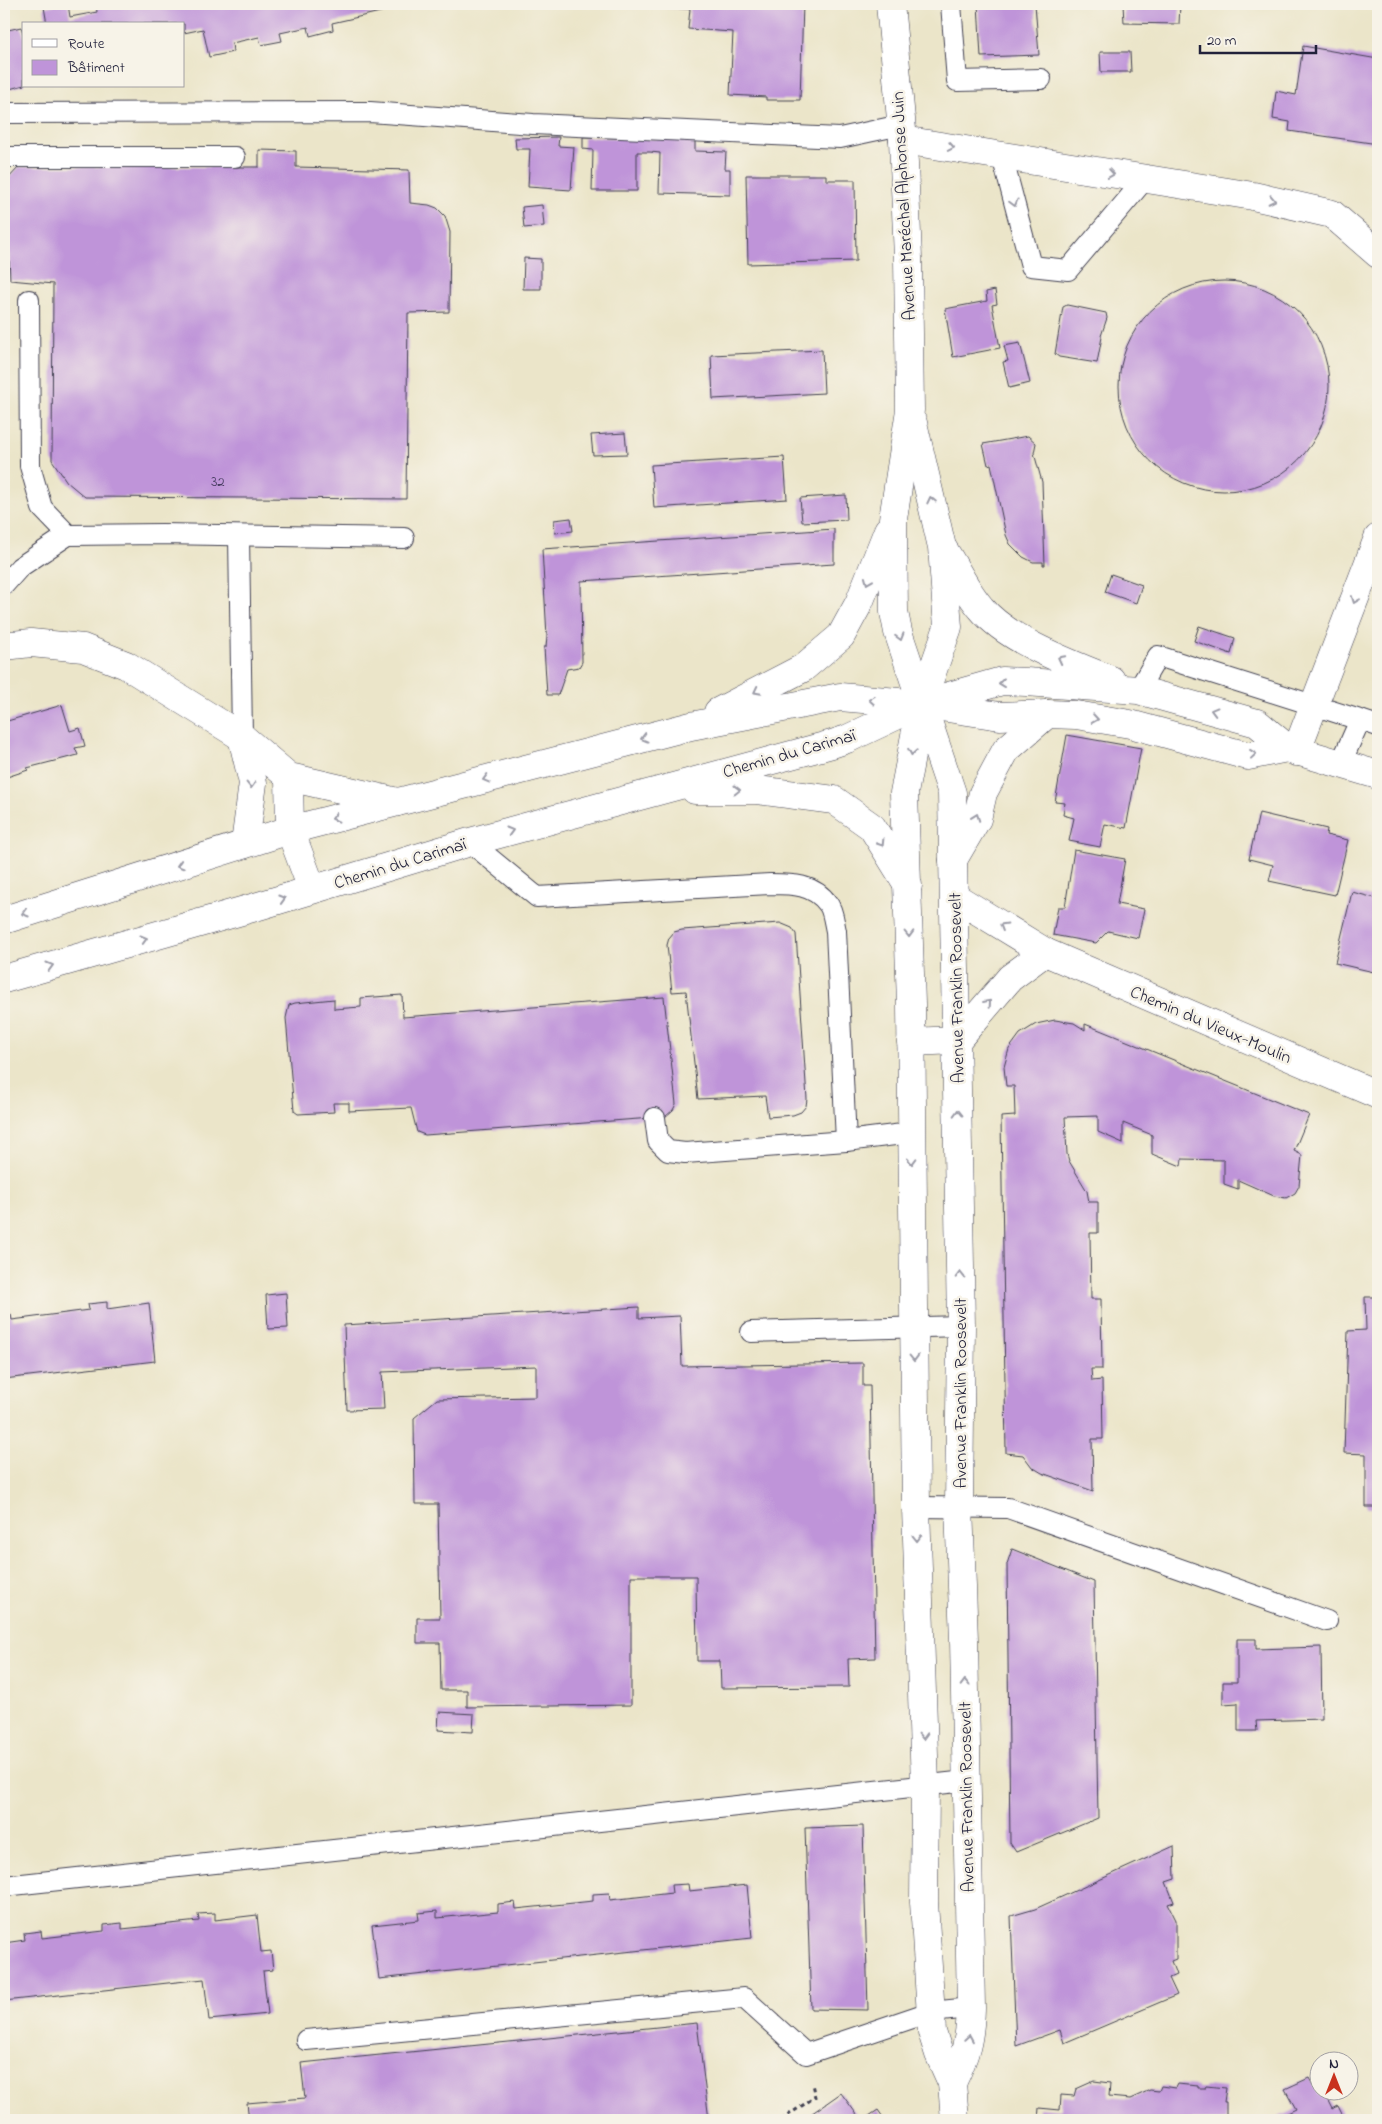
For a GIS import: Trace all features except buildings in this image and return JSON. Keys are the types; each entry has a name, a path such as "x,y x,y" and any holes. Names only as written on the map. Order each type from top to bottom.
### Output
{"main road":[{"name":"Avenue Maréchal Alphonse Juin","path":"890,4 902,133 908,258 910,410"},
{"path":"902,133 1002,156 1253,196 1332,214 1378,254"},
{"name":"Avenue Franklin Roosevelt","path":"910,410 892,519 894,612 898,632 921,704 952,793 955,897 961,1326 960,1508 971,2008 970,2036 952,2083"},
{"name":"Avenue Franklin Roosevelt","path":"910,410 942,547 948,627 921,704 904,793 911,1042 916,1507 925,1786 924,1902 932,2032 952,2083 954,2120"},
{"path":"691,726 803,668 841,636 859,603 892,519"},
{"path":"1292,750 1315,704 1378,538"},
{"path":"942,547 981,608 1005,630 1067,663 1138,690 1257,722 1292,750"},
{"path":"4,646 31,643 83,648 91,651 126,665 242,737 289,777 397,802"},
{"path":"921,704 1002,681 1138,690"},
{"name":"Chemin du Carimaï","path":"4,920 290,830 691,726 840,697 921,704"},
{"path":"921,704 1000,716 1046,714 1076,716 1130,724 1248,756 1292,750 1378,775"},
{"name":"Chemin du Carimaï","path":"4,979 470,842 847,739 921,704"},
{"path":"953,860 977,819 983,793 1006,750 1046,714"},
{"path":"242,737 253,783 245,844"},
{"path":"289,777 290,830 312,889"},
{"path":"653,791 757,790 834,800 872,828 908,886"},
{"name":"Chemin du Vieux-Moulin","path":"955,897 1045,952 1378,1095"},
{"path":"911,1042 957,1040 1010,978 1045,952"}],"lane":[{"path":"951,4 957,80 1041,79"},
{"path":"4,113 370,112 533,124 840,138 902,133"},
{"path":"1002,156 1031,266 1068,270 1145,179"},
{"path":"4,157 235,157"},
{"path":"29,300 30,466 42,508 68,535"},
{"path":"4,584 20,567 68,535 162,534 404,538"},
{"path":"239,536 242,737"},
{"path":"1138,690 1158,656 1315,704 1369,723 1341,763"},
{"path":"470,842 537,897 770,884 799,884 813,890 829,905 836,931 846,1141"},
{"path":"655,1118 658,1141 668,1151 685,1153 846,1141 911,1133"},
{"path":"751,1332 961,1326"},
{"path":"916,1507 1008,1508 1327,1622"},
{"path":"4,1886 966,1781"},
{"path":"306,2040 744,1998 806,2054 930,2012 971,2008"}],"path":[{"path":"781,2120 815,2097 806,2054"}]}
